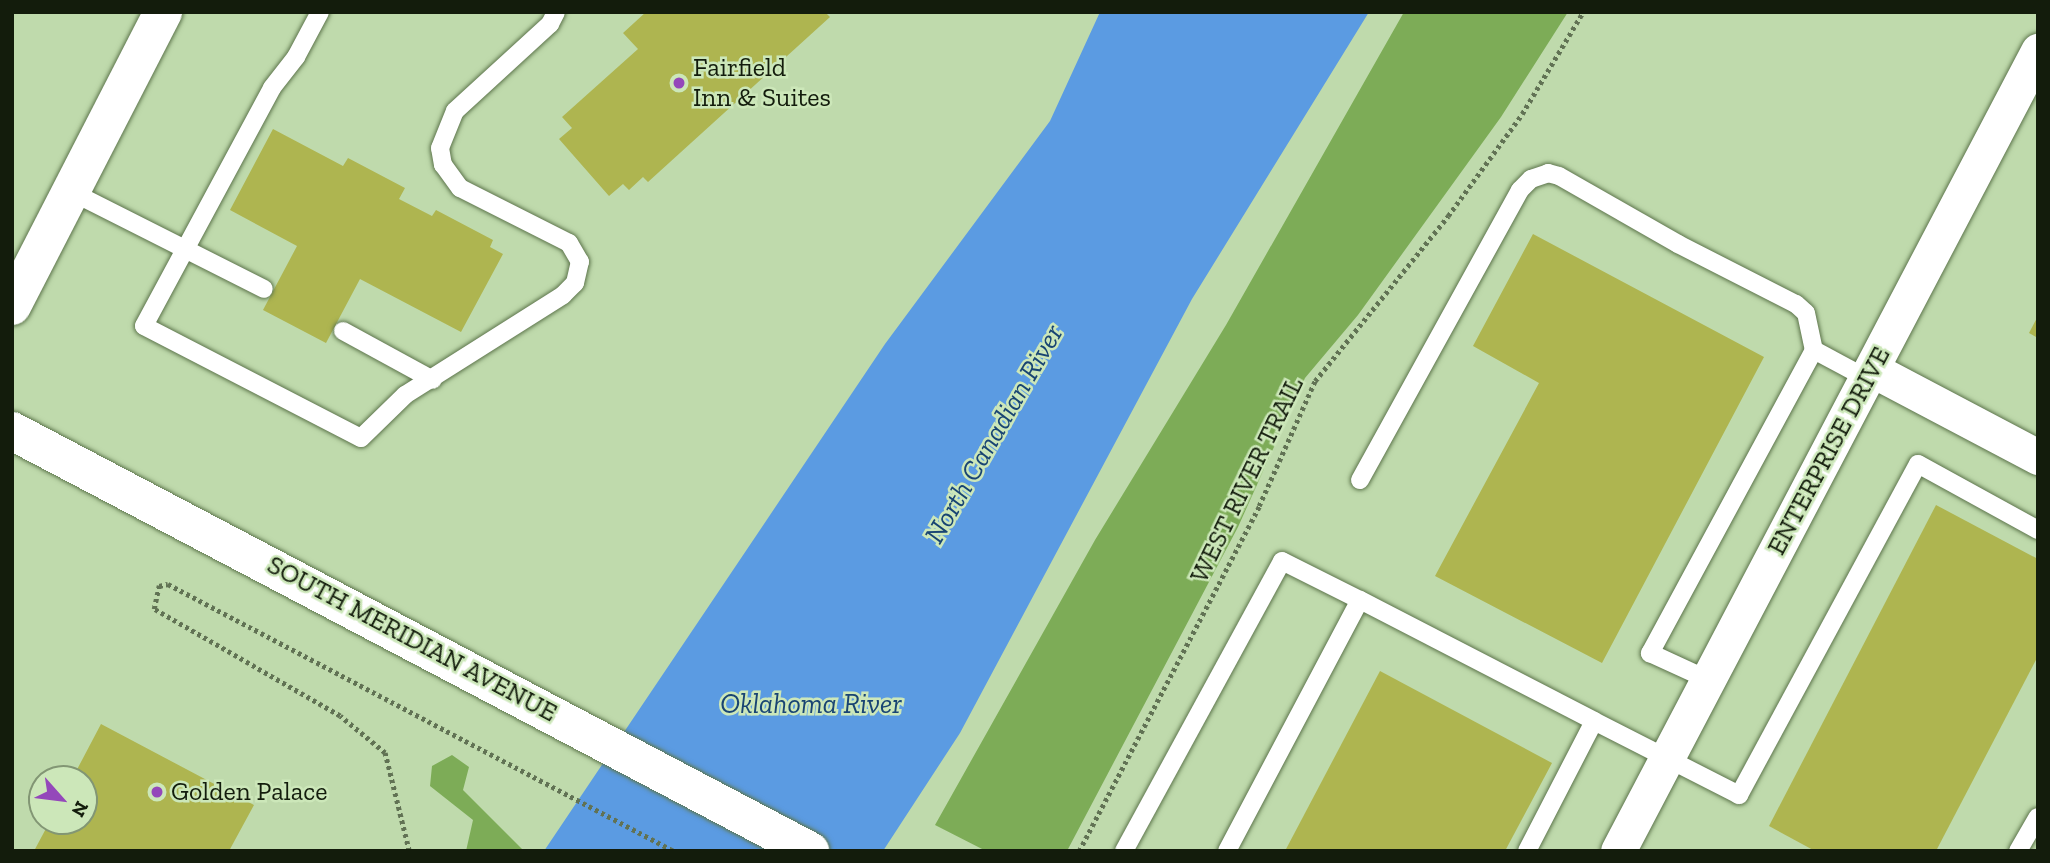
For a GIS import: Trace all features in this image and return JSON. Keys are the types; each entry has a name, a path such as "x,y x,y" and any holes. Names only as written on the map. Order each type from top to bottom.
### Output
{"main road":[{"path":"12,306 163,12"},
{"name":"SOUTH MERIDIAN AVENUE","path":"12,431 810,851"}],"street":[{"name":"ENTERPRISE DRIVE","path":"1626,848 1668,758 2038,51"},
{"path":"1870,375 2038,457"}],"lane":[{"path":"320,12 296,57 272,88 145,326 361,438 405,396 563,295 575,282 580,262 569,243 460,188 443,165 440,148 455,111 550,24 556,12"},
{"path":"1360,480 1520,190 1531,179 1548,173 1796,304 1805,313 1814,351 1650,653 1709,680"},
{"path":"70,191 186,247 264,289"},
{"path":"343,331 433,380"},
{"path":"1814,351 1870,375"},
{"path":"1124,851 1282,561 1739,795 1918,464 2038,530"},
{"path":"1227,851 1360,600"},
{"path":"1527,851 1594,721"},
{"path":"2018,851 2038,817"}],"path":[{"name":"WEST RIVER TRAIL","path":"1079,851 1259,506 1315,381 1448,216 1522,114 1583,12"},
{"path":"409,851 385,753 340,716 154,609 154,595 168,584 674,851"}],"green space":[{"path":"1404,12 1568,12 1501,117 1358,315 1305,378 1238,527 1067,851 986,851 935,825 1095,540 1226,325"},
{"path":"452,755 469,767 463,790 524,851 466,851 473,820 430,786 432,766"}],"water":[{"name":"Oklahoma River","path":"1100,12 1369,12 1192,299 960,733 883,851 544,851 885,344 1050,121"}],"building":[{"name":"Fairfield Inn & Suites","path":"646,12 825,12 830,17 648,182 643,177 629,190 623,184 609,196 559,139 572,128 562,117 638,49 623,33"},
{"path":"273,129 343,166 348,158 405,188 399,199 432,216 436,210 493,240 490,247 503,254 461,332 360,279 326,343 263,310 297,246 230,210"},
{"path":"1533,234 1764,357 1602,663 1435,576 1539,383 1473,346"},
{"path":"2038,316 2038,338 2029,333"},
{"path":"1936,505 2038,559 2038,656 1936,851 1815,851 1769,826"},
{"path":"1380,671 1552,763 1505,851 1285,851"},
{"name":"Golden Palace","path":"101,724 254,805 229,851 34,851 43,835 98,835 98,765 79,765"}],"place":[{"name":"Fairfield Inn & Suites","path":"679,83"},
{"name":"Golden Palace","path":"157,792"}],"water label":[{"name":"North Canadian River","path":"994,434"}]}
